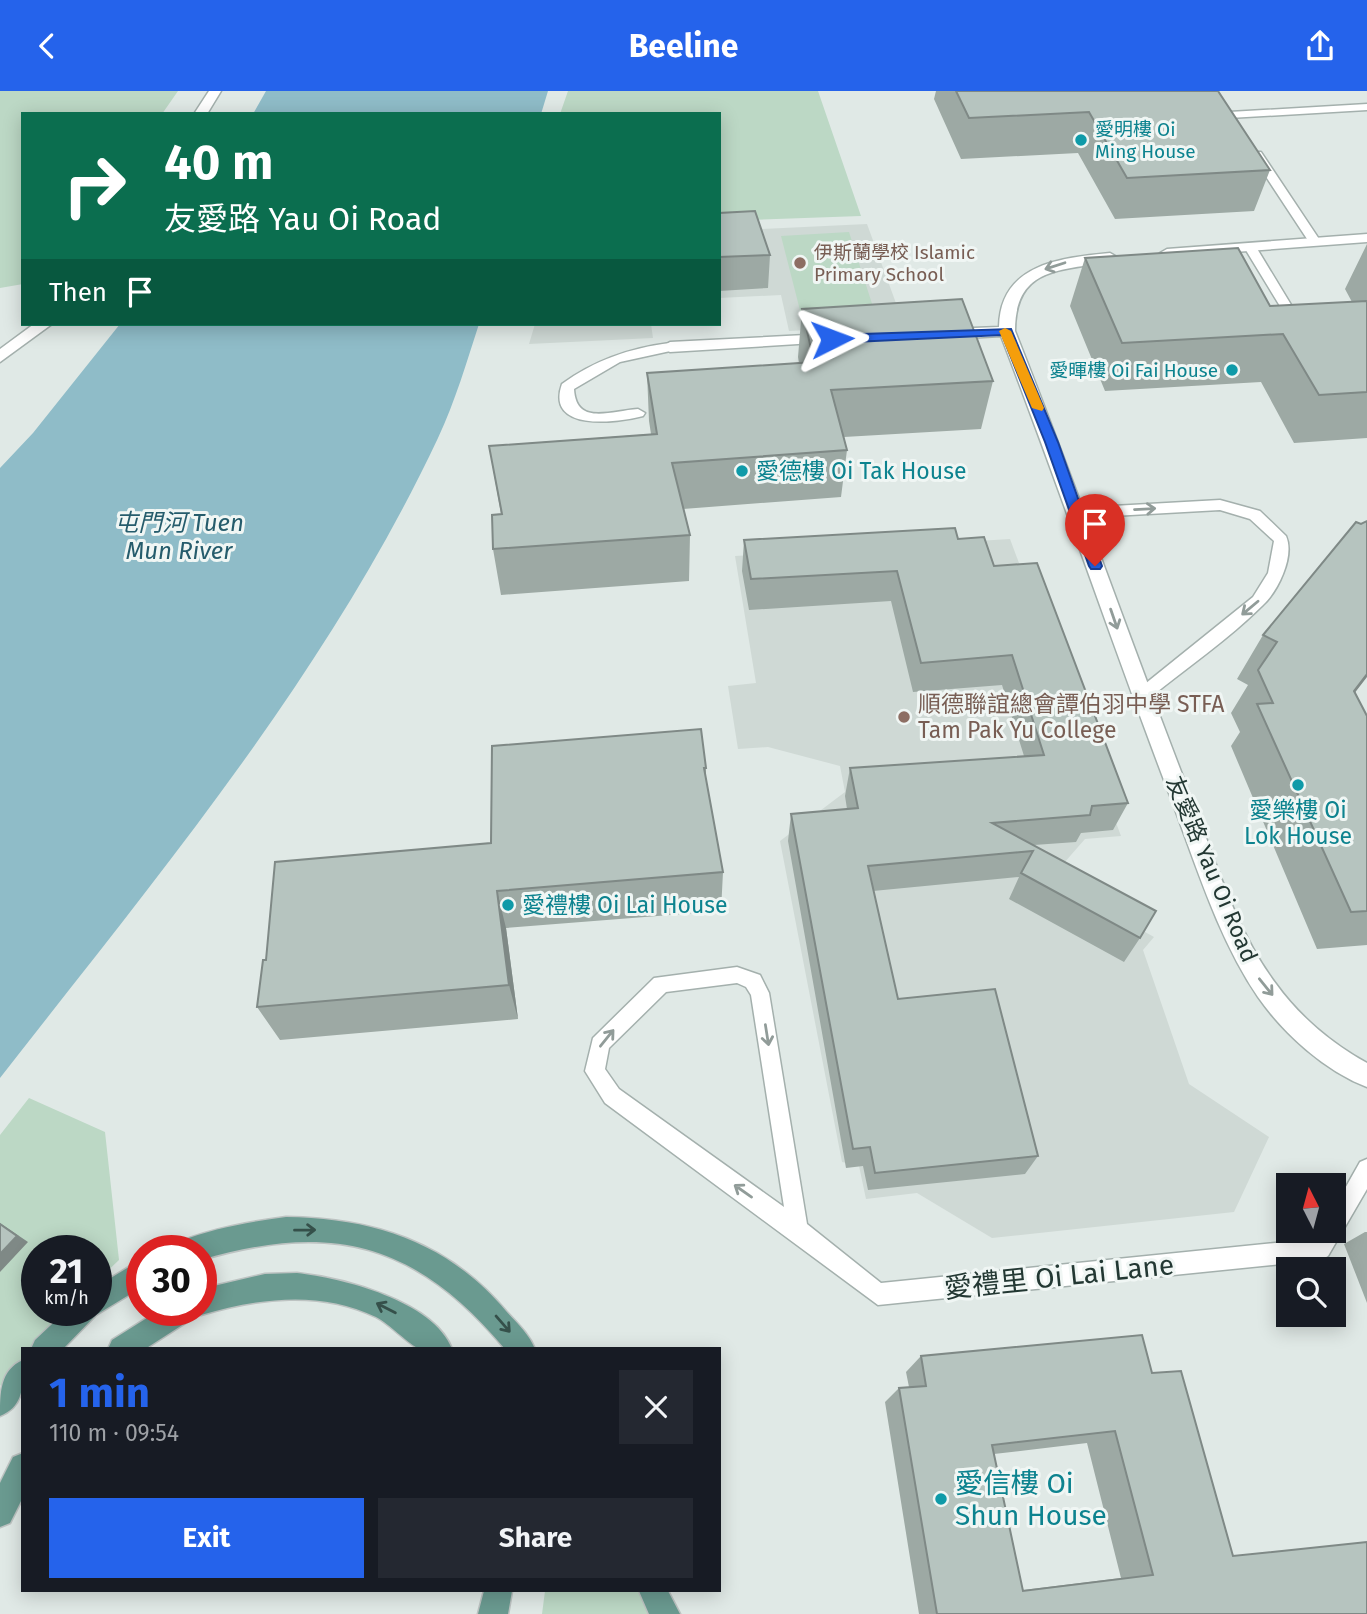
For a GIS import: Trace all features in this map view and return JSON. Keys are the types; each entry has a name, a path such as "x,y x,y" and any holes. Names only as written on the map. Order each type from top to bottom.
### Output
{"main road":[{"path":"217,1243 279,1231 330,1229 387,1240 439,1266 464,1286 520,1347"},
{"path":"217,1297 237,1291 299,1285 348,1292 392,1310 437,1347"},
{"path":"46,1347 69,1326"},
{"path":"124,1347 157,1326"},
{"path":"0,1403 21,1376"},
{"path":"0,1513 21,1471"},
{"path":"493,1614 498,1592"},
{"path":"654,1592 665,1614"}],"street":[{"path":"202,112 215,91"},
{"name":"友愛路 Yau Oi Road","path":"1367,238 1071,262 1049,267 1024,281 1009,298 1005,314 1007,331 1077,513 1141,696 1234,929 1259,980 1301,1028 1351,1068 1367,1076"},
{"path":"0,357 41,326"},
{"path":"926,335 1007,331"},
{"path":"670,347 845,338"}],"lane":[{"path":"1217,99 1239,127"},
{"path":"1194,117 1367,107"},
{"path":"1247,138 1315,242"},
{"path":"1250,247 1287,309"},
{"path":"638,414 588,418 576,414 568,403 567,387 589,370 612,359 636,350 670,347"},
{"path":"1077,513 1220,505 1261,516 1281,540 1278,567 1267,592 1141,696"},
{"path":"737,975 753,981 760,993 798,1230 612,1096 595,1071 600,1044 661,984 737,975"},
{"name":"愛禮里 Oi Lai Lane","path":"1346,1206 1367,1169"},
{"name":"愛禮里 Oi Lai Lane","path":"798,1230 878,1294 1321,1249 1325,1243"}],"shaded area":[{"name":"伊斯蘭學校 Islamic Primary School","path":"867,224 904,325 789,331 781,295 721,298 721,231"},
{"path":"534,326 651,326 653,338 529,344"},
{"path":"1010,539 1121,836 1085,839 1050,879 1154,937 1143,950 1189,1084 1269,1137 1234,1212 992,1238 917,1193 866,1199 859,1166 842,1162 780,841 845,792 840,766 768,747 738,749 728,686 756,683 735,556"}],"green space":[{"path":"0,91 178,91 163,112 21,112 21,284 0,288"},
{"path":"568,91 818,91 861,216 721,221 721,112 561,112"},
{"path":"849,232 875,313 802,318 781,236"},
{"path":"29,1098 105,1132 119,1260 112,1267 112,1235 21,1235 21,1326 52,1326 34,1347 21,1347 21,1362 0,1386 0,1135"},
{"path":"545,1592 642,1592 653,1614 542,1614"}],"water":[{"path":"266,91 548,91 542,112 254,112"},
{"name":"屯門河 Tuen Mun River","path":"118,326 478,326 438,438 394,525 345,609 237,770 0,1078 0,468 33,433"}],"building":[{"path":"956,91 1218,91 1270,170 1127,178 1089,112 969,118"},
{"path":"755,211 770,255 721,257 721,213"},
{"path":"1238,248 1270,306 1367,301 1367,392 1319,395 1283,334 1122,343 1085,258"},
{"path":"962,299 993,381 831,390 847,450 672,463 690,535 493,549 492,515 502,514 489,446 657,434 647,373 814,362 802,309"},
{"name":"愛樂樓 Oi Lok House","path":"1367,521 1367,674 1354,691 1367,716 1367,911 1351,912 1257,704 1273,703 1258,670 1277,642 1263,635 1356,522 1361,524"},
{"path":"955,528 958,539 984,537 994,566 1037,563 1128,803 1092,806 1090,815 992,823 1156,911 1140,938 1021,873 1033,851 868,866 898,999 995,989 1038,1156 875,1173 870,1147 853,1149 791,814 858,808 850,768 1044,755 1012,655 921,663 897,571 751,579 744,540"},
{"path":"701,729 704,768 723,872 497,891 509,985 257,1007 263,960 266,960 275,862 491,843 492,746"},
{"path":"0,1224 17,1236 0,1254"},
{"name":"愛信樓 Oi Shun House","path":"1142,1335 1152,1373 1181,1371 1233,1556 1367,1542 1367,1614 937,1614 899,1388 926,1386 921,1356","holes":["1115,1431 1153,1575 1023,1591 992,1445"]}],"slow traffic":[{"path":"1005,331 1038,408"}],"place":[{"name":"愛明樓 Oi Ming House","path":"1081,140"},
{"name":"伊斯蘭學校 Islamic Primary School","path":"800,263"},
{"name":"愛暉樓 Oi Fai House","path":"1232,370"},
{"name":"愛德樓 Oi Tak House","path":"742,471"},
{"name":"順德聯誼總會譚伯羽中學 STFA Tam Pak Yu College","path":"904,717"},
{"name":"愛樂樓 Oi Lok House","path":"1298,785"},
{"name":"愛禮樓 Oi Lai House","path":"508,905"},
{"name":"愛信樓 Oi Shun House","path":"941,1499"}],"route":[{"path":"832,339 1007,331 1051,442 1095,566"}]}
